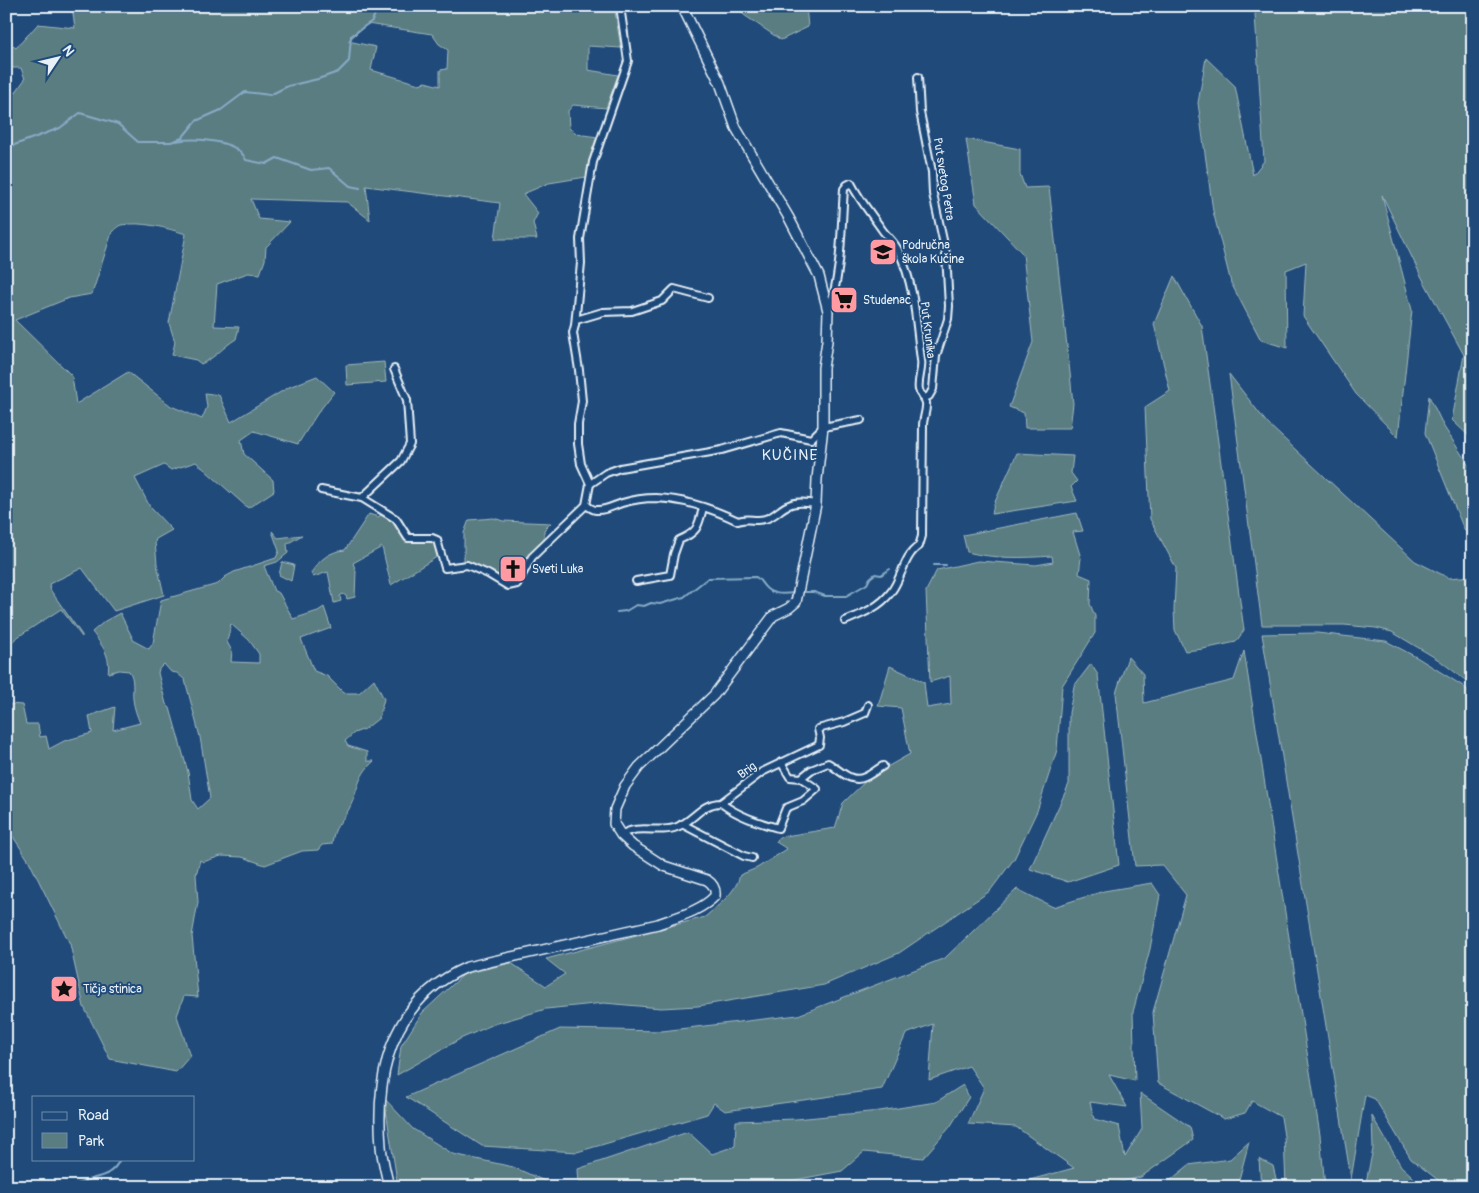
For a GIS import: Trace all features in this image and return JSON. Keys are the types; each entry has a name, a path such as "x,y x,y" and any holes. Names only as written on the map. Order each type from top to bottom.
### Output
{"main road":[{"path":"389,1187 381,1147 381,1086 391,1045 397,1031 408,1014 423,997 455,972 482,963 658,924 684,915 715,896 716,890 713,884 707,880 664,866 633,846 621,835 614,824 613,818 619,797 638,767 714,695 773,616 796,602 816,504 823,427 823,368 827,341 828,311 819,276 789,218 736,128 720,83 682,6"}],"street":[{"path":"321,490 362,498 396,519 408,538 432,538 437,540 445,568 467,565 488,574 508,586 517,584 532,557 586,505 590,484 581,464 578,444 578,424 582,401 580,370 573,333 576,320 581,263 580,239 593,162 628,61 620,6"},
{"name":"Put svetog Petra","path":"918,77 920,112 932,172 933,194 946,254 949,306 948,320 936,356 933,389 929,396 925,398"},
{"name":"Put Krunika","path":"828,311 832,302 839,258 844,189 852,183 868,210 898,250 908,276 922,362 919,391 925,398 926,405 923,424 922,536 919,546 911,551 901,576 890,593 873,608 845,621"},
{"path":"576,320 603,312 632,311 662,301 674,289 708,298"},
{"path":"362,498 401,461 410,444 407,400 394,369"},
{"path":"590,484 606,473 620,468 722,450 781,433 811,439 823,427 861,420"},
{"path":"586,505 595,510 611,508 622,503 642,499 658,498 687,502 725,514 738,521 745,518 764,520 778,513 787,505 797,502 816,504"},
{"path":"636,581 670,575 679,540 692,534 698,527 703,508"},
{"name":"Brig","path":"621,835 633,830 674,829 702,808 713,803 721,803 762,772 819,745 818,729 844,722 865,713 868,705"},
{"path":"721,803 744,817 778,828 786,808 803,801 817,789 802,778 790,778 781,762"},
{"path":"802,778 811,770 828,763 845,775 859,779 883,766"},
{"path":"682,824 744,856 752,858"}],"green space":[{"path":"72,6 119,6 139,11 139,6 614,6 621,48 588,46 588,70 618,75 606,108 573,105 568,111 569,128 576,134 598,137 586,177 549,183 523,194 538,213 533,223 537,239 495,239 500,203 366,186 370,220 347,202 251,199 259,219 290,222 266,247 265,260 260,274 248,273 217,284 214,326 239,327 236,339 206,362 201,364 196,360 172,355 175,342 169,323 186,234 162,227 137,224 119,226 112,232 92,294 69,298 15,320 72,376 76,404 128,372 171,406 202,419 207,407 205,393 219,395 231,422 289,387 317,376 334,392 298,444 254,431 241,440 244,454 273,480 274,491 248,508 196,462 171,470 164,465 135,478 150,507 172,530 156,539 155,542 157,564 164,595 114,611 82,568 49,584 51,591 82,637 61,609 16,638 6,649 6,106 25,79 21,68 6,68 6,42 16,48 38,24 75,28","holes":["367,24 432,34 439,44 448,50 447,69 440,70 440,86 425,82 419,84 371,70 376,47 348,41"]},
{"path":"736,6 806,6 808,27 781,40 744,15"},
{"path":"1258,6 1473,6 1473,440 1452,420 1464,355 1420,274 1382,195 1412,310 1398,437 1356,394 1303,316 1306,262 1286,270 1287,348 1261,340 1231,283 1213,211 1198,103 1206,58 1235,86 1253,175 1264,161 1255,14"},
{"path":"966,139 1020,149 1020,174 1025,188 1049,187 1073,404 1070,428 1025,428 1024,413 1009,407 1033,342 1023,254 976,204"},
{"path":"1174,276 1202,326 1244,630 1236,642 1185,651 1175,630 1176,568 1150,519 1145,407 1170,391 1154,324"},
{"path":"384,362 386,382 347,385 346,365"},
{"path":"1229,374 1267,423 1415,561 1449,578 1473,576 1473,686 1439,660 1392,632 1376,628 1344,625 1262,625"},
{"path":"1429,396 1444,427 1473,472 1473,544 1463,527 1425,433"},
{"path":"1017,453 1073,456 1071,473 1077,481 1071,487 1077,501 992,514 994,504"},
{"path":"384,513 394,521 402,535 408,540 414,542 429,540 436,542 440,555 391,585 382,547 353,563 356,571 355,597 347,599 343,594 340,596 341,601 334,603 328,572 313,577 311,573 325,557 334,552 345,550 369,514 378,517"},
{"path":"1077,513 1083,531 1073,532 1081,558 1079,574 1091,579 1090,604 1095,616 1095,633 1062,686 1057,750 1037,811 1014,859 990,891 899,953 824,985 698,1006 661,1008 604,1003 546,1009 494,1024 460,1039 397,1075 401,1046 422,1013 464,974 511,963 546,986 565,974 546,959 705,917 731,893 740,875 757,868 787,849 776,842 779,837 835,828 843,803 871,776 910,754 901,708 878,706 890,666 924,682 927,708 951,704 950,676 930,682 926,591 937,570 978,561 1036,565 1053,562 1052,556 1009,557 967,552 963,535"},
{"path":"494,518 503,521 551,523 544,530 544,538 528,559 515,582 510,584 501,580 497,574 464,560 464,533 469,520"},
{"path":"272,531 278,538 302,535 287,544 288,553 277,562 264,566 274,591 279,593 293,619 318,611 324,607 331,628 301,639 314,671 327,676 344,693 359,693 374,679 384,699 379,718 365,729 354,733 345,741 348,746 367,752 367,761 374,761 361,778 349,809 336,829 332,844 322,845 318,850 302,851 265,865 242,857 221,856 203,862 200,860 196,875 198,902 192,936 198,997 184,996 177,1016 190,1056 176,1072 110,1059 84,1007 70,944 29,861 6,826 6,744 11,742 10,704 22,705 26,724 38,724 40,737 46,736 49,749 64,741 92,733 89,716 115,707 113,730 140,723 133,702 131,674 129,671 119,670 108,673 107,656 92,632 105,621 120,613 134,641 149,649 153,643 161,600 218,584 234,572 276,558 279,551","holes":["231,624 249,640 259,654 259,663 231,662 232,651 227,642","164,664 171,672 177,673 185,680 200,737 210,798 198,809 192,800 188,772 158,673"]},
{"path":"282,562 294,565 291,581 279,575"},
{"path":"1317,633 1386,641 1418,658 1463,686 1473,695 1473,1187 1447,1187 1411,1159 1375,1099 1365,1095 1351,1179 1262,634"},
{"path":"1244,651 1320,1135 1325,1187 1286,1187 1284,1136 1281,1117 1252,1101 1245,1113 1224,1119 1158,1083 1153,1012 1186,895 1162,865 1135,866 1116,693 1128,657 1143,674 1144,703 1234,680"},
{"path":"1091,664 1098,675 1119,865 1068,882 1030,869 1069,784 1069,713 1074,686"},
{"path":"1152,883 1160,895 1150,949 1133,1012 1135,1081 1109,1075 1127,1107 1090,1102 1094,1119 1119,1126 1125,1157 1142,1129 1140,1093 1190,1127 1193,1140 1141,1177 1101,1187 1010,1187 1011,1185 1074,1168 1016,1127 968,1124 984,1088 969,1066 929,1080 933,1024 906,1034 882,1089 725,1111 714,1103 707,1114 577,1152 482,1146 406,1097 560,1029 662,1031 798,1015 945,958 1017,889 1053,907 1104,891"},
{"path":"963,1085 969,1097 950,1127 923,1158 864,1152 842,1171 758,1187 579,1187 578,1169 688,1132 712,1154 735,1146 736,1121 796,1119 880,1111 936,1102"},
{"path":"384,1098 413,1129 453,1154 513,1167 558,1187 398,1187"},
{"path":"1372,1116 1401,1166 1424,1187 1365,1187 1373,1149"},
{"path":"1249,1142 1237,1187 1162,1187 1189,1165 1230,1159"},
{"path":"1259,1159 1273,1166 1278,1187 1261,1187"}],"waterway":[{"path":"6,151 9,147 60,128 80,113 118,124 138,142 171,142 182,138 196,121 221,110 245,92 270,95 288,86 338,72 349,61 351,36 372,21 375,14 369,10 371,6"},
{"path":"176,141 204,140 225,144 241,153 246,160 266,164 277,158 311,170 329,168 350,186 360,188"},
{"path":"934,565 946,565"},
{"path":"803,592 814,592 825,596 846,596 867,584 875,574 881,575 890,569"},
{"path":"617,612 626,611 636,605 660,604 684,597 708,578 756,577 767,589 773,592 783,594 794,593"},
{"path":"73,1187 86,1180 105,1175 116,1166 119,1160"}],"place":[{"name":"Područna škola Kučine","path":"883,252"},
{"name":"Studenac","path":"844,300"},
{"name":"Sveti Luka","path":"513,569"},
{"name":"Tičja stinica","path":"64,989"}],"district":[{"name":"KUČINE","path":"790,455"}]}
